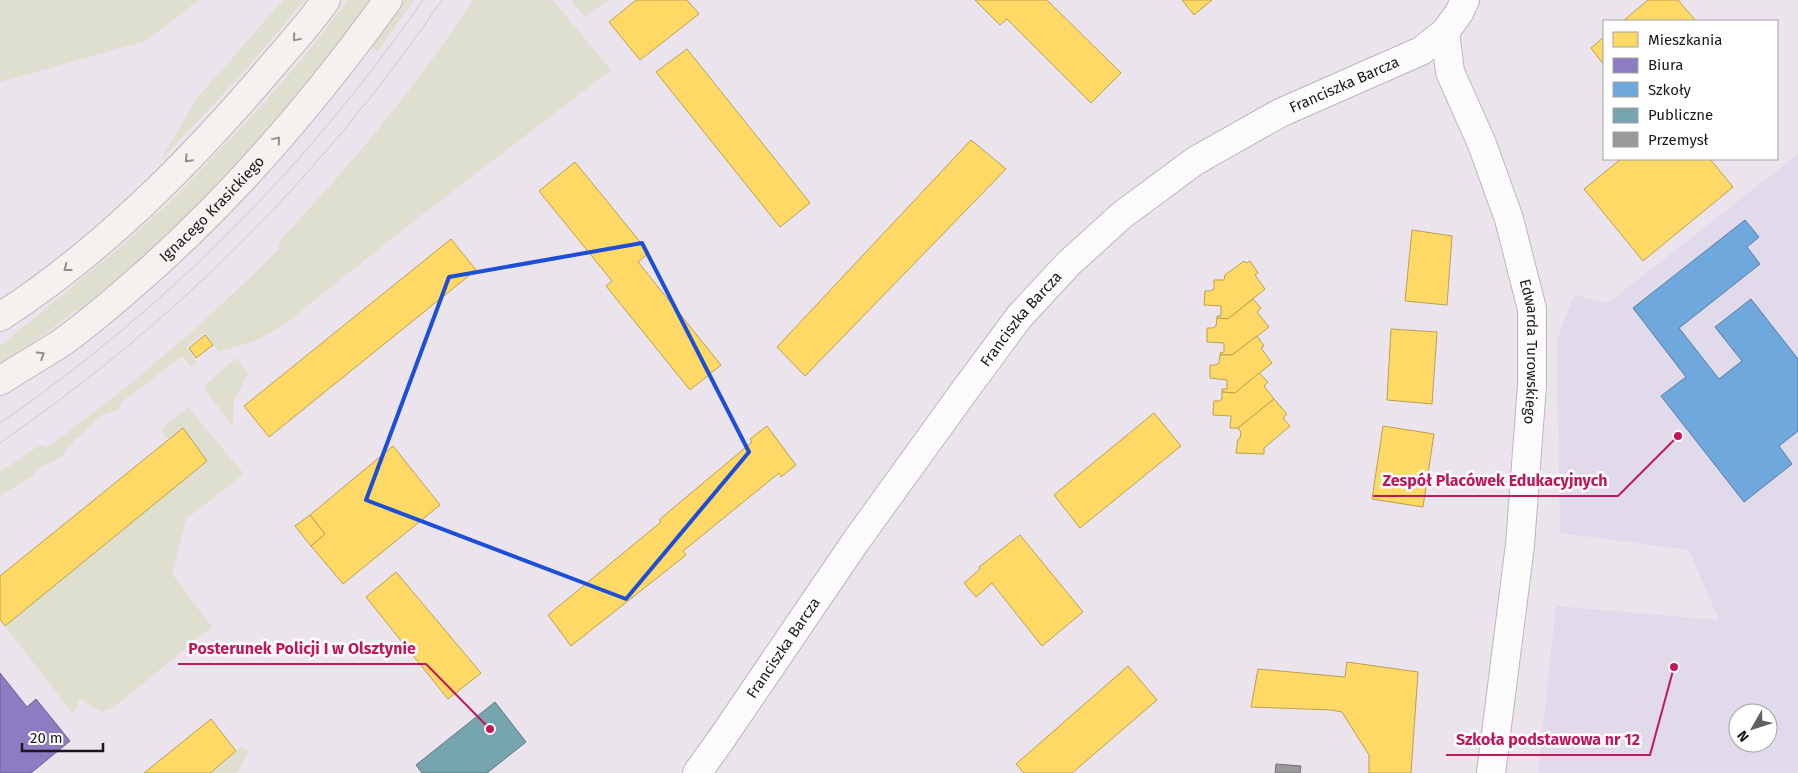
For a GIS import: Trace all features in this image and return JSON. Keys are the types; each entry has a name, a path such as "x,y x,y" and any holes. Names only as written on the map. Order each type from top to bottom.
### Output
{"main road":[{"path":"0,317 36,292 96,245 170,178 243,100 326,0"},
{"name":"Ignacego Krasickiego","path":"0,381 61,343 109,306 174,248 248,174 346,58 388,0"}],"street":[{"name":"Franciszka Barcza","path":"697,773 856,541 965,390 1019,317 1068,264 1122,215 1195,160 1280,113 1421,51 1445,32 1459,13 1465,0"},
{"name":"Edwarda Turowskiego","path":"1445,32 1450,72 1482,144 1509,219 1532,309 1532,385 1520,546 1491,773"}],"highlighted area":[{"path":"642,243 749,452 626,599 366,500 449,277"}],"shaded area":[{"path":"1798,154 1798,773 1538,773 1556,606 1719,620 1689,550 1560,533 1557,340 1574,295 1608,303"}],"green space":[{"path":"0,0 199,0 146,41 0,82"},
{"path":"283,0 305,0 243,73 160,161 198,97"},
{"path":"348,0 373,0 301,94 250,153 167,235 108,287 78,312 76,310 0,364 0,346 124,244 175,197 263,104 307,53"},
{"path":"405,0 414,0 378,51 371,47"},
{"path":"473,0 553,0 611,70 414,221 281,327 255,341 219,352 204,333 186,347 197,363 191,367 182,356 122,402 119,409 105,414 74,439 73,444 66,449 63,456 36,470 34,475 0,496 0,472 37,447 44,445 46,448 107,402 196,328 279,249 278,246 282,238 334,182 383,124 452,32"},
{"path":"571,0 609,0 585,17"},
{"path":"236,358 248,373 234,400 233,427 207,392 205,385"},
{"path":"188,407 244,474 186,519 172,574 212,627 113,708 101,712 80,699 73,714 5,626 207,461 183,428 168,439 160,430"},
{"path":"242,746 248,752 237,773 210,773"}],"building: Mieszkania":[{"path":"636,0 687,0 699,14 640,60 609,22"},
{"path":"975,0 1047,0 1121,73 1091,103 1007,19 1000,25"},
{"path":"1182,0 1212,0 1194,15"},
{"path":"1648,0 1678,0 1695,20 1624,20"},
{"path":"1603,38 1603,64 1591,48"},
{"path":"687,49 810,203 780,227 656,72"},
{"path":"971,140 1006,169 805,376 777,347"},
{"path":"1620,160 1711,160 1733,187 1643,261 1584,189"},
{"path":"575,162 649,253 638,262 721,365 690,390 606,286 612,281 539,191"},
{"path":"1412,230 1452,236 1447,305 1405,301"},
{"path":"451,239 476,270 269,437 244,406"},
{"path":"1244,261 1246,263 1250,261 1258,273 1255,275 1265,289 1228,319 1217,318 1217,316 1221,316 1221,306 1204,305 1205,291 1214,289 1214,280 1224,280 1225,275"},
{"path":"1253,299 1261,308 1257,312 1269,327 1232,355 1220,355 1220,353 1224,352 1224,343 1207,342 1207,328 1216,326 1217,318 1228,319"},
{"path":"1391,329 1437,332 1432,404 1387,400"},
{"path":"205,335 213,345 196,358 189,348"},
{"path":"1257,336 1264,346 1261,348 1272,363 1235,393 1222,392 1222,389 1227,389 1227,380 1210,378 1210,365 1219,363 1220,355 1232,355"},
{"path":"1259,373 1268,382 1264,386 1274,399 1238,428 1230,428 1231,416 1213,415 1214,401 1222,399 1222,392 1235,393"},
{"path":"1274,399 1287,414 1283,418 1290,426 1264,448 1264,454 1236,453 1241,432 1238,428"},
{"path":"1154,413 1181,446 1080,528 1054,495"},
{"path":"767,426 796,465 781,477 779,473 683,551 686,555 571,646 548,615 661,522 659,520 752,442 750,439"},
{"path":"1383,426 1434,434 1423,507 1372,499"},
{"path":"183,428 207,461 5,626 0,619 0,576"},
{"path":"393,446 440,505 343,584 311,546 325,534 310,515"},
{"path":"310,515 325,534 311,546 295,526"},
{"path":"1020,535 1083,612 1042,646 992,583 976,597 964,583 980,569 979,567"},
{"path":"396,572 481,673 448,699 366,597"},
{"path":"1347,662 1418,672 1411,773 1369,773 1369,755 1342,712 1251,707 1258,669 1345,677"},
{"path":"1128,666 1157,700 1072,773 1024,773 1016,764"},
{"path":"211,719 236,751 210,773 144,773"}],"building: Biura":[{"path":"0,673 27,707 36,699 70,741 31,773 0,773"}],"building: Szkoły":[{"path":"1745,220 1759,237 1747,247 1760,264 1679,328 1719,379 1742,361 1715,327 1751,299 1798,359 1798,431 1779,446 1792,464 1744,502 1661,396 1686,377 1633,308"}],"building: Publiczne":[{"path":"495,702 526,742 487,773 422,773 416,765"}],"building: Przemysł":[{"path":"1276,764 1301,766 1300,773 1275,773"}],"tram line":[{"path":"0,423 61,379 120,332 177,283 231,231 332,120 379,61 423,0"},
{"path":"0,443 126,347 185,296 242,242 296,186 347,126 396,65 442,0"}],"place":[{"name":"Zespół Placówek Edukacyjnych","path":"1678,436"},
{"name":"Szkoła podstawowa nr 12","path":"1674,667"},
{"name":"Posterunek Policji I w Olsztynie","path":"490,729"}]}
